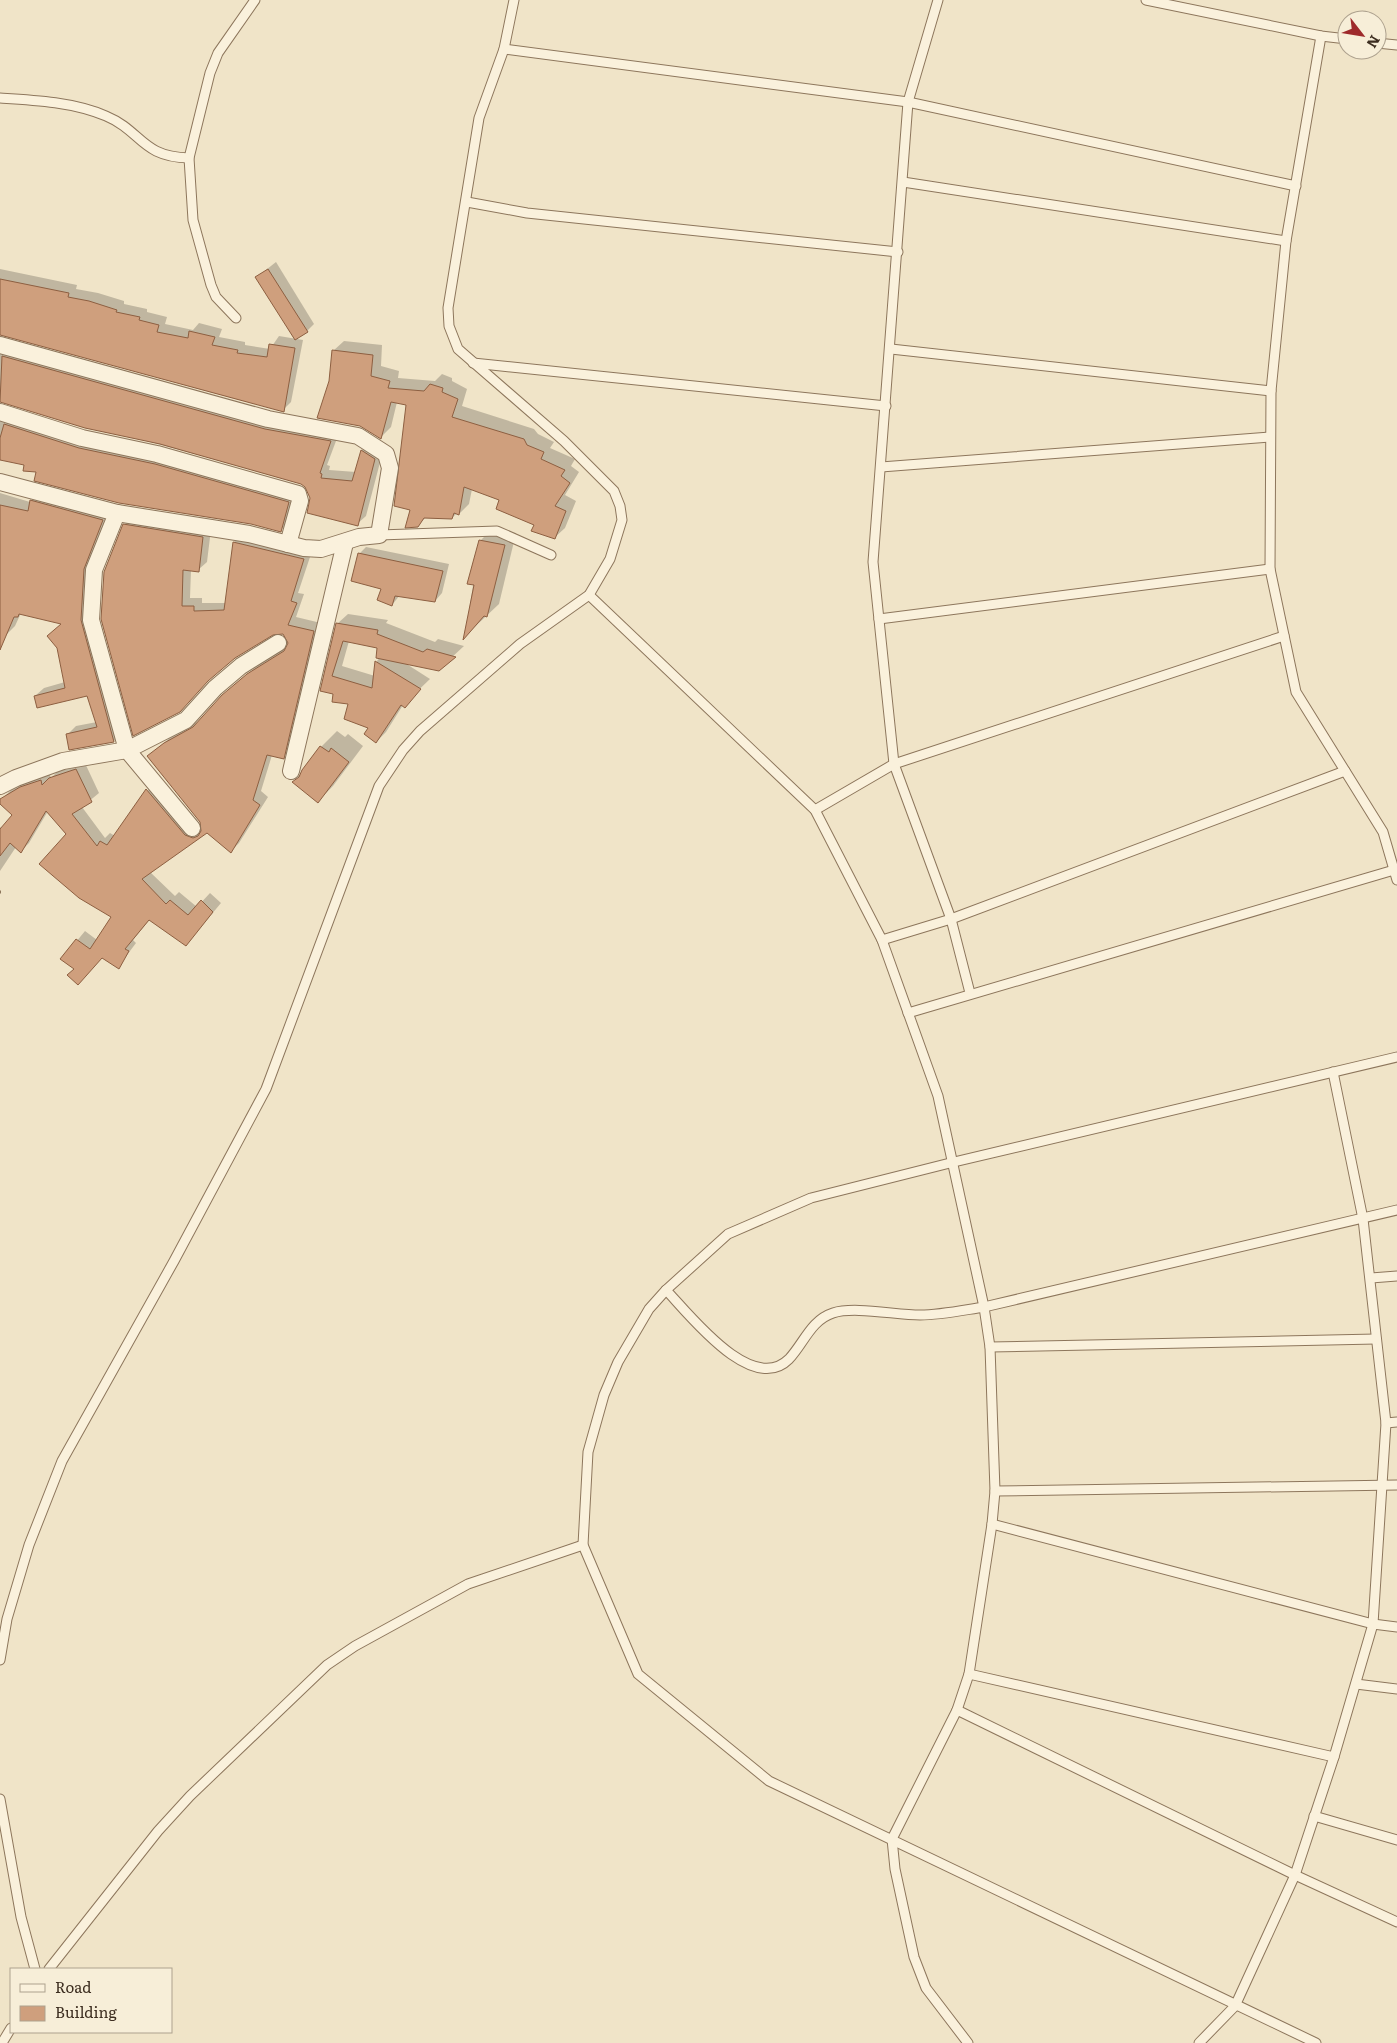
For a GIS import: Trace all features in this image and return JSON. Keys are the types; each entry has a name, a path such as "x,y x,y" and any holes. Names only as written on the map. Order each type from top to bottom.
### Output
{"street":[{"path":"0,345 268,420 358,436 386,454 390,468 379,535 359,537 345,543 321,549 288,544 249,534 117,512 0,482"},
{"path":"0,412 82,438 157,454 298,494 300,501 288,544"},
{"path":"117,512 94,570 91,620 127,750 192,828"},
{"path":"290,771 345,543"},
{"path":"0,786 16,778 63,761 127,750 186,720 215,688 241,666 278,643"}],"lane":[{"path":"236,318 216,297 210,285 193,220 190,158 210,72 218,53 255,0"},
{"path":"0,1660 7,1619 29,1545 62,1461 174,1261 266,1089 379,786 403,750 420,731 520,644 589,596 610,559 622,520 620,506 614,491 564,441 458,349 449,326 448,308 467,202 479,118 504,49 514,0"},
{"path":"938,0 908,102 873,562 894,764 951,919 970,993"},
{"path":"1146,0 1337,38"},
{"path":"1321,36 1286,241 1271,391 1270,569 1296,692 1383,832 1397,880"},
{"path":"504,49 908,102 1296,186"},
{"path":"0,98 62,104 105,115 156,152 174,157 190,158"},
{"path":"903,182 1286,241"},
{"path":"467,202 527,213 898,252"},
{"path":"890,349 1271,391"},
{"path":"472,363 886,406"},
{"path":"881,467 1270,437"},
{"path":"379,535 481,530 497,531 552,555"},
{"path":"879,620 1270,569"},
{"path":"589,596 815,810 882,940 938,1096 954,1162 984,1307 990,1347 995,1491 992,1524 968,1674 957,1710 892,1839 894,1869 914,1957 926,1988 968,2043"},
{"path":"815,810 894,764 1284,636"},
{"path":"882,940 951,919 1345,771"},
{"path":"908,1013 970,993 1394,870"},
{"path":"1316,2043 1235,2006 769,1781 638,1674 583,1544 588,1452 604,1395 618,1362 649,1309 666,1290 728,1234 811,1198 954,1162 1397,1058"},
{"path":"1199,2043 1235,2006 1295,1875 1334,1757 1373,1624 1386,1423 1363,1219 1333,1072"},
{"path":"666,1290 716,1342 747,1365 764,1369 774,1368 788,1359 817,1322 832,1313 847,1311 922,1315 984,1307 1397,1210"},
{"path":"1371,1278 1397,1276"},
{"path":"990,1347 1376,1339"},
{"path":"1386,1423 1397,1422"},
{"path":"995,1491 1397,1485"},
{"path":"992,1524 1373,1624 1397,1627"},
{"path":"50,1968 158,1831 190,1796 327,1665 355,1646 468,1584 583,1544"},
{"path":"968,1674 1334,1757"},
{"path":"1356,1684 1397,1689"},
{"path":"957,1710 1295,1875 1397,1922"},
{"path":"0,1799 21,1917 35,1968"},
{"path":"1314,1816 1397,1840"},
{"path":"2,2043 10,2030"}],"building":[{"path":"268,269 308,332 295,340 255,277"},
{"path":"0,279 69,293 68,297 89,301 117,310 116,312 140,317 139,320 159,325 157,332 188,338 189,331 215,337 212,345 238,350 237,353 267,357 269,344 295,348 284,412 0,335"},
{"path":"332,350 373,355 371,376 390,381 388,388 424,391 430,384 443,388 442,392 458,399 452,417 524,439 527,445 544,452 541,459 565,470 561,476 570,483 555,506 566,511 555,539 531,531 534,525 496,509 499,500 464,487 459,515 454,513 452,519 424,518 418,527 405,528 410,510 394,506 406,405 391,402 381,439 360,426 317,418 329,381"},
{"path":"2,356 265,429 331,441 320,473 322,474 321,478 352,481 361,450 375,459 358,526 307,513 310,498 305,487 301,484 160,444 85,428 0,402"},
{"path":"4,424 79,448 155,464 289,502 281,532 251,524 119,503 34,481 36,472 23,471 24,465 0,460 0,438"},
{"path":"30,500 103,520 84,569 81,620 114,742 69,750 66,734 97,727 87,696 37,708 34,696 65,688 57,648 47,636 61,624 19,614 18,617 14,617 0,650 0,505 28,511"},
{"path":"123,524 203,537 199,572 183,570 182,606 194,606 194,611 224,610 233,542 304,559 291,601 297,603 288,625 314,631 284,759 267,755 253,800 260,805 231,853 207,833 142,879 166,904 170,900 188,915 201,900 213,912 186,946 149,920 125,949 129,951 119,969 102,958 78,985 67,975 74,969 60,959 76,939 90,949 111,917 79,898 39,864 66,834 46,811 21,853 10,843 0,856 0,829 12,815 0,804 0,799 20,787 41,780 42,785 49,778 76,769 92,802 72,814 97,846 100,841 107,845 146,789 185,835 193,838 198,836 201,831 200,822 147,756 164,743 193,727 222,695 247,674 284,651 288,643 283,634 273,635 235,658 208,681 180,712 133,736 101,619 104,572"},
{"path":"479,540 505,545 487,617 484,616 463,640 474,585 467,584"},
{"path":"358,553 443,571 435,602 395,596 392,606 377,600 381,589 351,581"},
{"path":"336,623 378,630 377,634 423,652 427,649 456,657 439,671 376,658 377,648 343,641 332,676 372,688 375,661 421,689 405,708 401,705 376,743 364,734 368,728 344,719 348,704 332,702 333,694 320,691"},
{"path":"320,746 329,752 331,748 349,762 318,803 292,782 299,777"}]}
